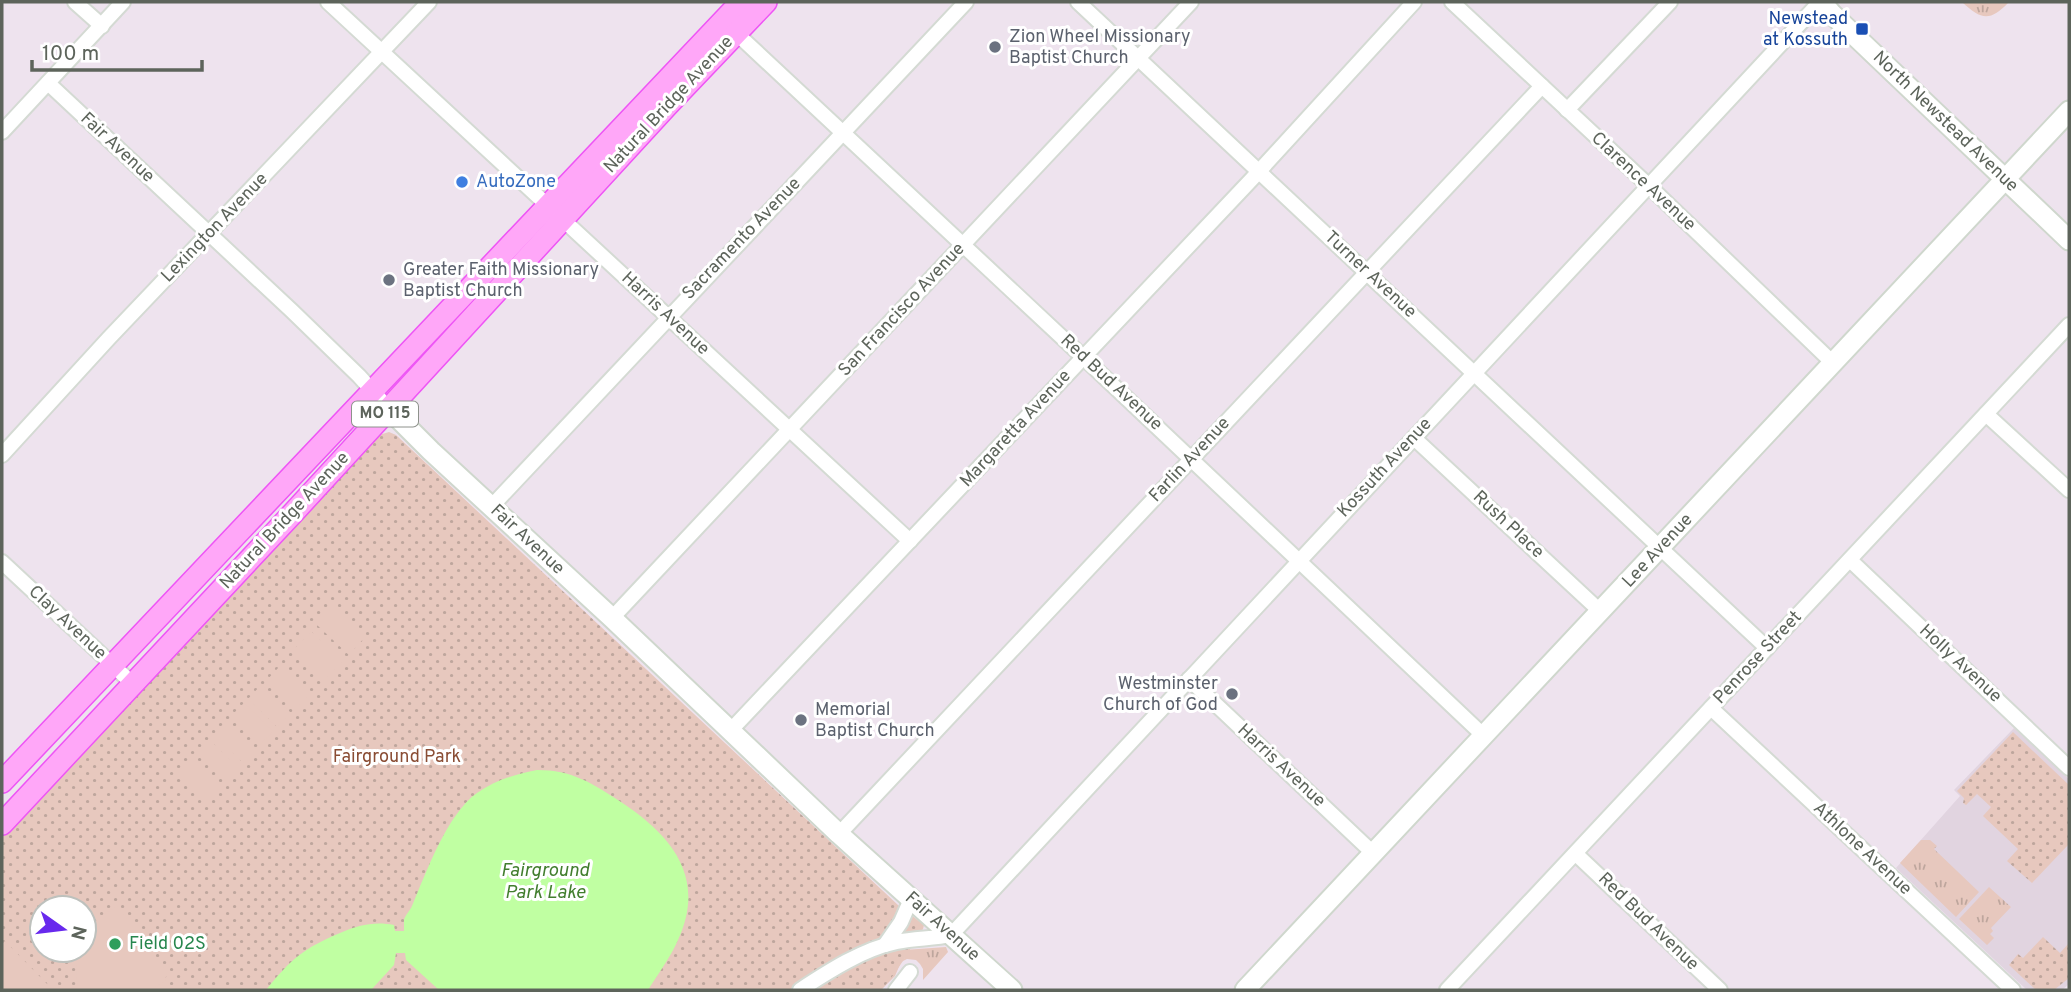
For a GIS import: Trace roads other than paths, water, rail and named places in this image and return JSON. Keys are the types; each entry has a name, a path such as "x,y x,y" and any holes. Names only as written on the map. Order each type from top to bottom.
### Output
{"main road":[{"name":"Natural Bridge Avenue","path":"2,824 389,409 556,211 741,2"},
{"name":"Natural Bridge Avenue","path":"2,782 499,257 556,211 766,2"},
{"path":"389,409 402,377 452,321 474,283"},
{"path":"294,512 316,475 362,421 372,390"},
{"path":"41,782 63,744 110,691 112,664"}],"street":[{"path":"75,2 102,26"},
{"path":"2,132 124,2"},
{"name":"Harris Avenue","path":"328,2 910,541"},
{"name":"Lexington Avenue","path":"2,455 109,338 429,2"},
{"name":"Sacramento Avenue","path":"491,507 966,2"},
{"name":"Turner Avenue","path":"1078,2 1661,549"},
{"name":"San Francisco Avenue","path":"611,618 1191,2"},
{"name":"Margaretta Avenue","path":"730,732 1259,171 1414,2"},
{"name":"Clarence Avenue","path":"1452,2 1833,363"},
{"path":"1567,110 1670,2"},
{"name":"North Newstead Avenue","path":"1821,2 2069,240"},
{"name":"Kossuth Avenue","path":"951,935 1821,2"},
{"name":"Red Bud Avenue","path":"736,33 1192,458 1484,736"},
{"name":"Fair Avenue","path":"48,83 292,311 389,409 730,732 1012,990"},
{"name":"Farlin Avenue","path":"839,834 1542,86"},
{"name":"Lee Avenue","path":"1245,990 2069,111"},
{"name":"Penrose Street","path":"1447,990 2069,325"},
{"path":"1986,414 2069,490"},
{"name":"Rush Place","path":"1414,438 1601,612"},
{"path":"1661,549 1767,648"},
{"name":"Holly Avenue","path":"1850,560 2069,768"},
{"name":"Clay Avenue","path":"4,568 133,684"},
{"name":"Harris Avenue","path":"1189,679 1373,853"},
{"name":"Athlone Avenue","path":"1711,708 2013,990"},
{"name":"Red Bud Avenue","path":"1576,854 1720,990"},
{"path":"885,945 901,922 911,899"},
{"path":"800,990 853,959 885,945 951,935"},
{"path":"895,990 910,972"}],"water":[{"name":"Fairground Park Lake","path":"537,770 571,775 610,795 655,829 679,860 686,877 686,917 675,947 648,990 439,990 406,960 405,953 396,953 394,965 371,990 266,990 299,956 340,933 380,923 394,925 395,931 404,931 405,918 438,845 456,815 484,788 498,781"}],"place":[{"name":"Newstead at Kossuth","path":"1862,29"},
{"name":"Zion Wheel Missionary Baptist Church","path":"995,47"},
{"name":"AutoZone","path":"462,182"},
{"name":"Greater Faith Missionary Baptist Church","path":"389,280"},
{"name":"Westminster Church of God","path":"1232,694"},
{"name":"Memorial Baptist Church","path":"801,720"},
{"name":"Field 02S","path":"115,944"}],"park label":[{"name":"Fairground Park","path":"397,757"}]}
